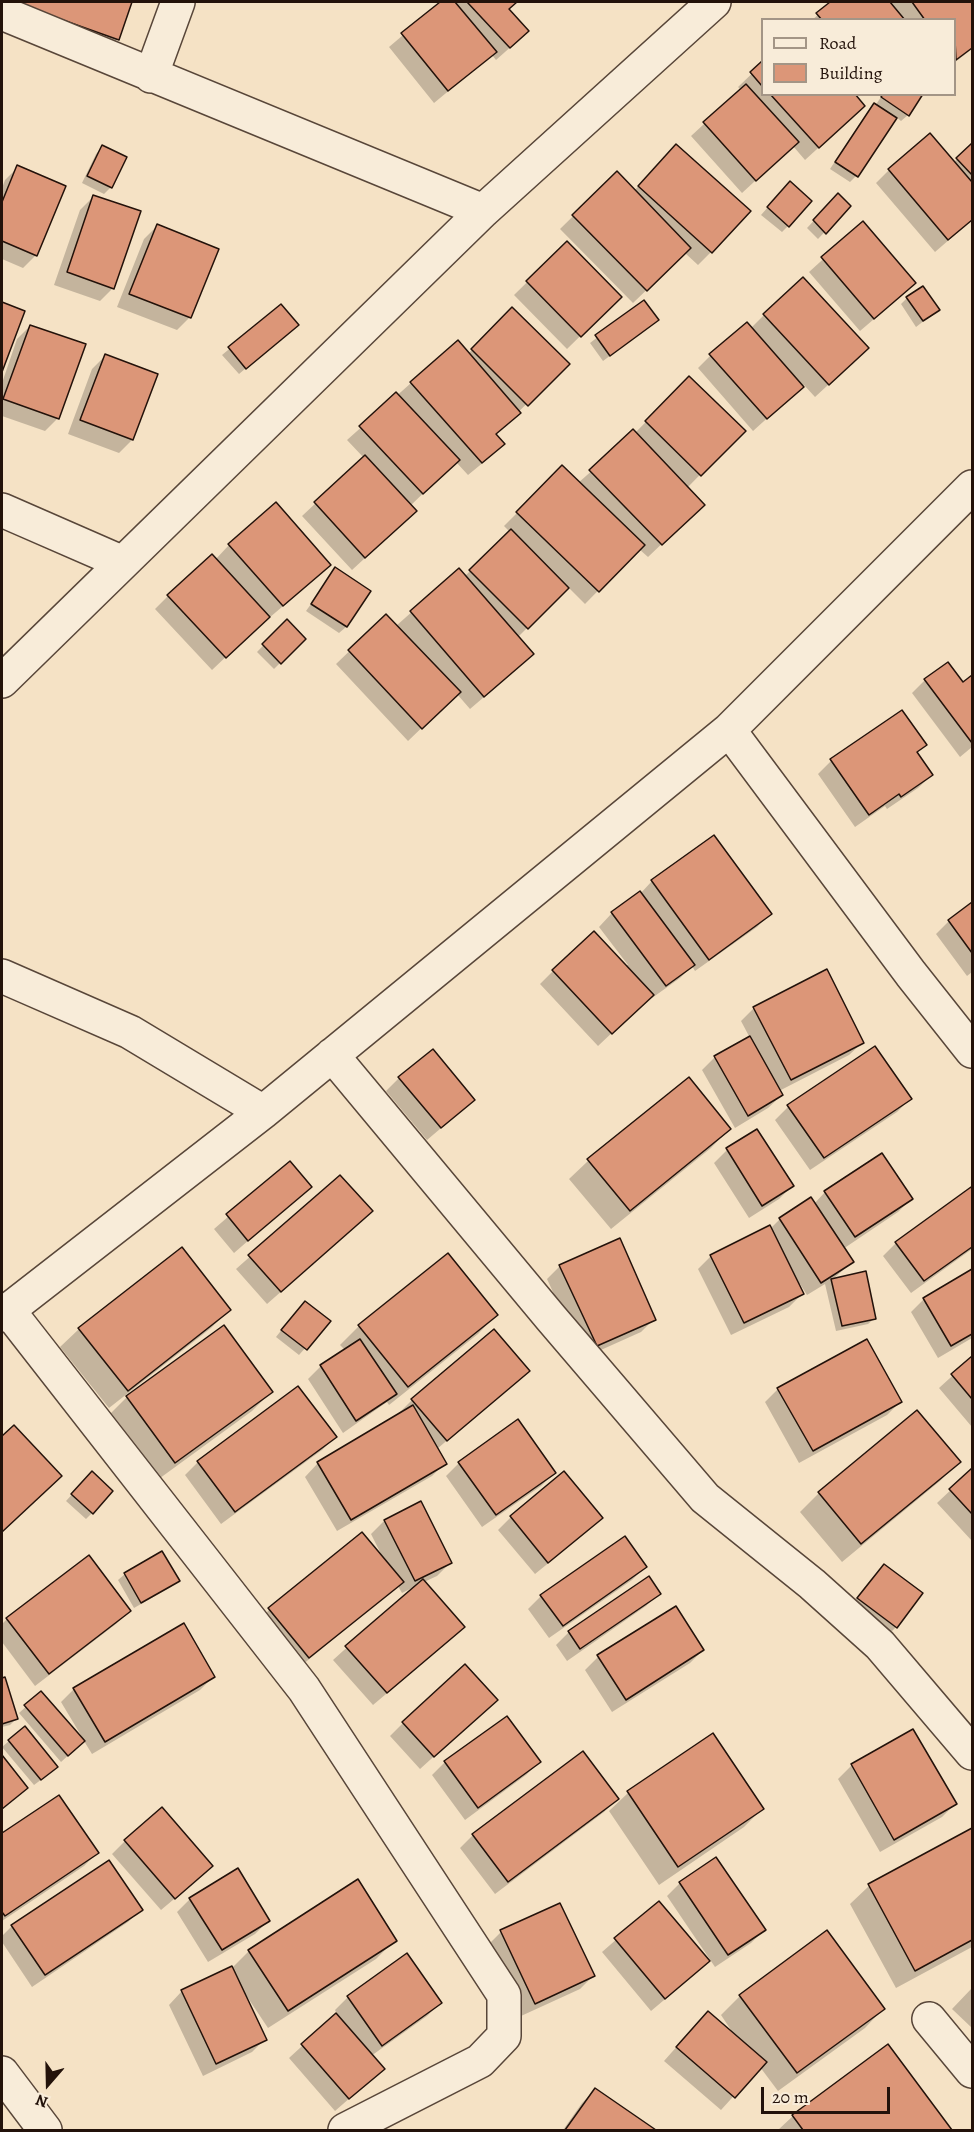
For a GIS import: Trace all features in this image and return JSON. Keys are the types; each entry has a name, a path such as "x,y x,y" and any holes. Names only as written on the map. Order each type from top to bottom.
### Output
{"street":[{"path":"151,76 178,2"},
{"path":"2,681 121,562 483,211 714,2"},
{"path":"2,13 483,211"},
{"path":"345,2130 480,2061 504,2036 504,1995 304,1689 5,1313 263,1112 729,730 972,487"},
{"path":"2,510 121,562"},
{"path":"729,730 911,974 972,1051"},
{"path":"2,975 130,1032 263,1112"},
{"path":"332,1055 551,1318 705,1498 812,1584 880,1645 972,1753"},
{"path":"929,2019 972,2071"},
{"path":"2,2073 45,2130"}],"building":[{"path":"12,2 132,2 119,40"},
{"path":"440,2 455,2 497,52 448,91 401,33"},
{"path":"467,2 517,2 509,9 529,31 510,48"},
{"path":"830,2 890,2 903,18 820,18 816,13"},
{"path":"912,2 972,2 972,48 956,60 956,18 924,18"},
{"path":"761,62 761,85 750,72"},
{"path":"746,84 799,142 756,181 703,122"},
{"path":"772,96 857,96 865,106 819,148"},
{"path":"882,96 922,96 909,116"},
{"path":"874,103 897,118 858,177 835,162"},
{"path":"930,133 972,182 972,220 948,240 888,169"},
{"path":"972,143 972,175 956,158"},
{"path":"676,144 751,211 712,253 638,186"},
{"path":"102,145 127,157 112,188 87,176"},
{"path":"17,165 66,186 37,256 2,241 2,202"},
{"path":"617,171 691,248 647,291 572,215"},
{"path":"790,181 812,201 789,227 767,207"},
{"path":"838,193 851,206 826,234 813,220"},
{"path":"93,195 141,211 114,289 67,272"},
{"path":"863,221 916,283 874,319 821,257"},
{"path":"157,224 219,249 191,318 129,294"},
{"path":"567,241 622,297 581,337 526,281"},
{"path":"803,277 869,348 829,385 763,314"},
{"path":"923,286 940,310 923,321 906,297"},
{"path":"644,300 659,320 610,356 595,335"},
{"path":"2,302 25,311 2,372"},
{"path":"281,304 299,325 246,369 228,347"},
{"path":"512,307 570,364 528,406 471,349"},
{"path":"747,322 804,387 767,419 709,354"},
{"path":"30,325 86,344 59,419 3,399"},
{"path":"458,340 521,413 496,434 505,444 482,463 410,382"},
{"path":"105,354 158,374 133,440 80,420"},
{"path":"689,376 746,431 701,476 645,421"},
{"path":"396,392 460,460 423,494 359,426"},
{"path":"633,429 705,505 662,545 589,470"},
{"path":"365,455 417,511 365,558 314,502"},
{"path":"562,465 645,545 599,592 516,512"},
{"path":"276,502 331,565 283,606 228,544"},
{"path":"511,529 569,588 528,629 469,570"},
{"path":"212,554 270,617 226,658 167,595"},
{"path":"335,567 371,591 347,627 311,604"},
{"path":"459,568 534,654 484,697 410,611"},
{"path":"386,614 461,692 422,729 348,650"},
{"path":"287,619 306,639 281,664 262,644"},
{"path":"948,662 963,682 972,675 972,743 924,679"},
{"path":"902,710 927,745 917,752 933,775 901,797 899,794 869,815 830,759"},
{"path":"714,835 772,914 709,960 651,880"},
{"path":"640,891 695,965 666,986 611,912"},
{"path":"972,902 972,953 948,920"},
{"path":"594,931 654,995 612,1034 552,970"},
{"path":"827,969 864,1043 791,1080 753,1007"},
{"path":"750,1036 783,1095 748,1116 714,1056"},
{"path":"875,1046 912,1099 824,1158 787,1105"},
{"path":"433,1049 475,1100 441,1128 398,1077"},
{"path":"689,1077 731,1129 630,1211 587,1159"},
{"path":"757,1129 794,1186 762,1206 726,1148"},
{"path":"882,1153 913,1199 855,1237 824,1191"},
{"path":"290,1161 312,1187 248,1241 226,1214"},
{"path":"340,1175 373,1211 281,1292 248,1255"},
{"path":"971,1187 972,1247 924,1281 895,1242"},
{"path":"811,1197 854,1262 821,1283 779,1218"},
{"path":"770,1225 804,1294 744,1323 710,1255"},
{"path":"620,1238 656,1320 597,1346 559,1265"},
{"path":"182,1247 231,1310 128,1391 78,1328"},
{"path":"448,1253 498,1315 408,1387 358,1325"},
{"path":"972,1269 972,1334 951,1346 923,1298"},
{"path":"866,1271 876,1319 842,1326 831,1279"},
{"path":"305,1301 331,1321 307,1350 281,1330"},
{"path":"224,1325 273,1392 175,1463 126,1396"},
{"path":"494,1329 530,1371 447,1441 411,1399"},
{"path":"360,1339 397,1394 356,1421 320,1365"},
{"path":"867,1339 902,1402 813,1451 777,1388"},
{"path":"972,1356 972,1399 951,1374"},
{"path":"298,1386 337,1437 235,1512 197,1461"},
{"path":"413,1405 447,1464 351,1520 317,1462"},
{"path":"917,1410 961,1462 861,1544 818,1492"},
{"path":"518,1419 556,1473 496,1515 458,1462"},
{"path":"14,1425 62,1476 2,1532 2,1436"},
{"path":"972,1468 972,1514 949,1489"},
{"path":"92,1471 113,1491 93,1514 71,1494"},
{"path":"564,1471 603,1518 548,1563 510,1516"},
{"path":"421,1501 452,1563 415,1581 384,1520"},
{"path":"362,1532 404,1582 309,1658 268,1608"},
{"path":"625,1536 647,1567 563,1626 540,1595"},
{"path":"162,1551 180,1581 141,1603 124,1573"},
{"path":"89,1555 131,1611 49,1674 6,1618"},
{"path":"884,1564 923,1593 897,1628 857,1598"},
{"path":"649,1576 661,1594 580,1649 568,1631"},
{"path":"423,1579 465,1627 387,1693 345,1646"},
{"path":"676,1606 704,1650 626,1700 597,1655"},
{"path":"184,1623 215,1677 105,1742 73,1688"},
{"path":"465,1664 498,1700 434,1757 402,1722"},
{"path":"5,1677 18,1719 2,1724 2,1678"},
{"path":"41,1691 85,1741 68,1756 24,1705"},
{"path":"507,1716 541,1762 478,1808 444,1761"},
{"path":"25,1726 58,1767 41,1780 8,1740"},
{"path":"913,1729 957,1804 894,1840 851,1764"},
{"path":"713,1733 764,1809 678,1867 627,1791"},
{"path":"583,1751 619,1799 508,1882 472,1834"},
{"path":"2,1755 28,1788 2,1809"},
{"path":"59,1795 99,1853 5,1916 2,1912 2,1833"},
{"path":"162,1807 213,1866 175,1899 124,1840"},
{"path":"972,1828 972,1940 915,1971 868,1884"},
{"path":"716,1857 766,1930 728,1955 679,1882"},
{"path":"109,1860 143,1910 45,1975 11,1925"},
{"path":"238,1868 270,1921 222,1950 189,1898"},
{"path":"358,1879 397,1941 288,2011 248,1950"},
{"path":"659,1901 710,1961 665,1999 614,1938"},
{"path":"560,1903 595,1976 535,2004 500,1930"},
{"path":"827,1930 885,2009 797,2073 739,1995"},
{"path":"407,1953 442,2003 382,2046 347,1996"},
{"path":"232,1966 267,2040 216,2064 181,1990"},
{"path":"708,2011 767,2062 735,2098 676,2047"},
{"path":"336,2013 385,2069 349,2099 301,2044"},
{"path":"888,2044 952,2130 803,2130 792,2115"},
{"path":"595,2088 656,2130 565,2130"}]}
